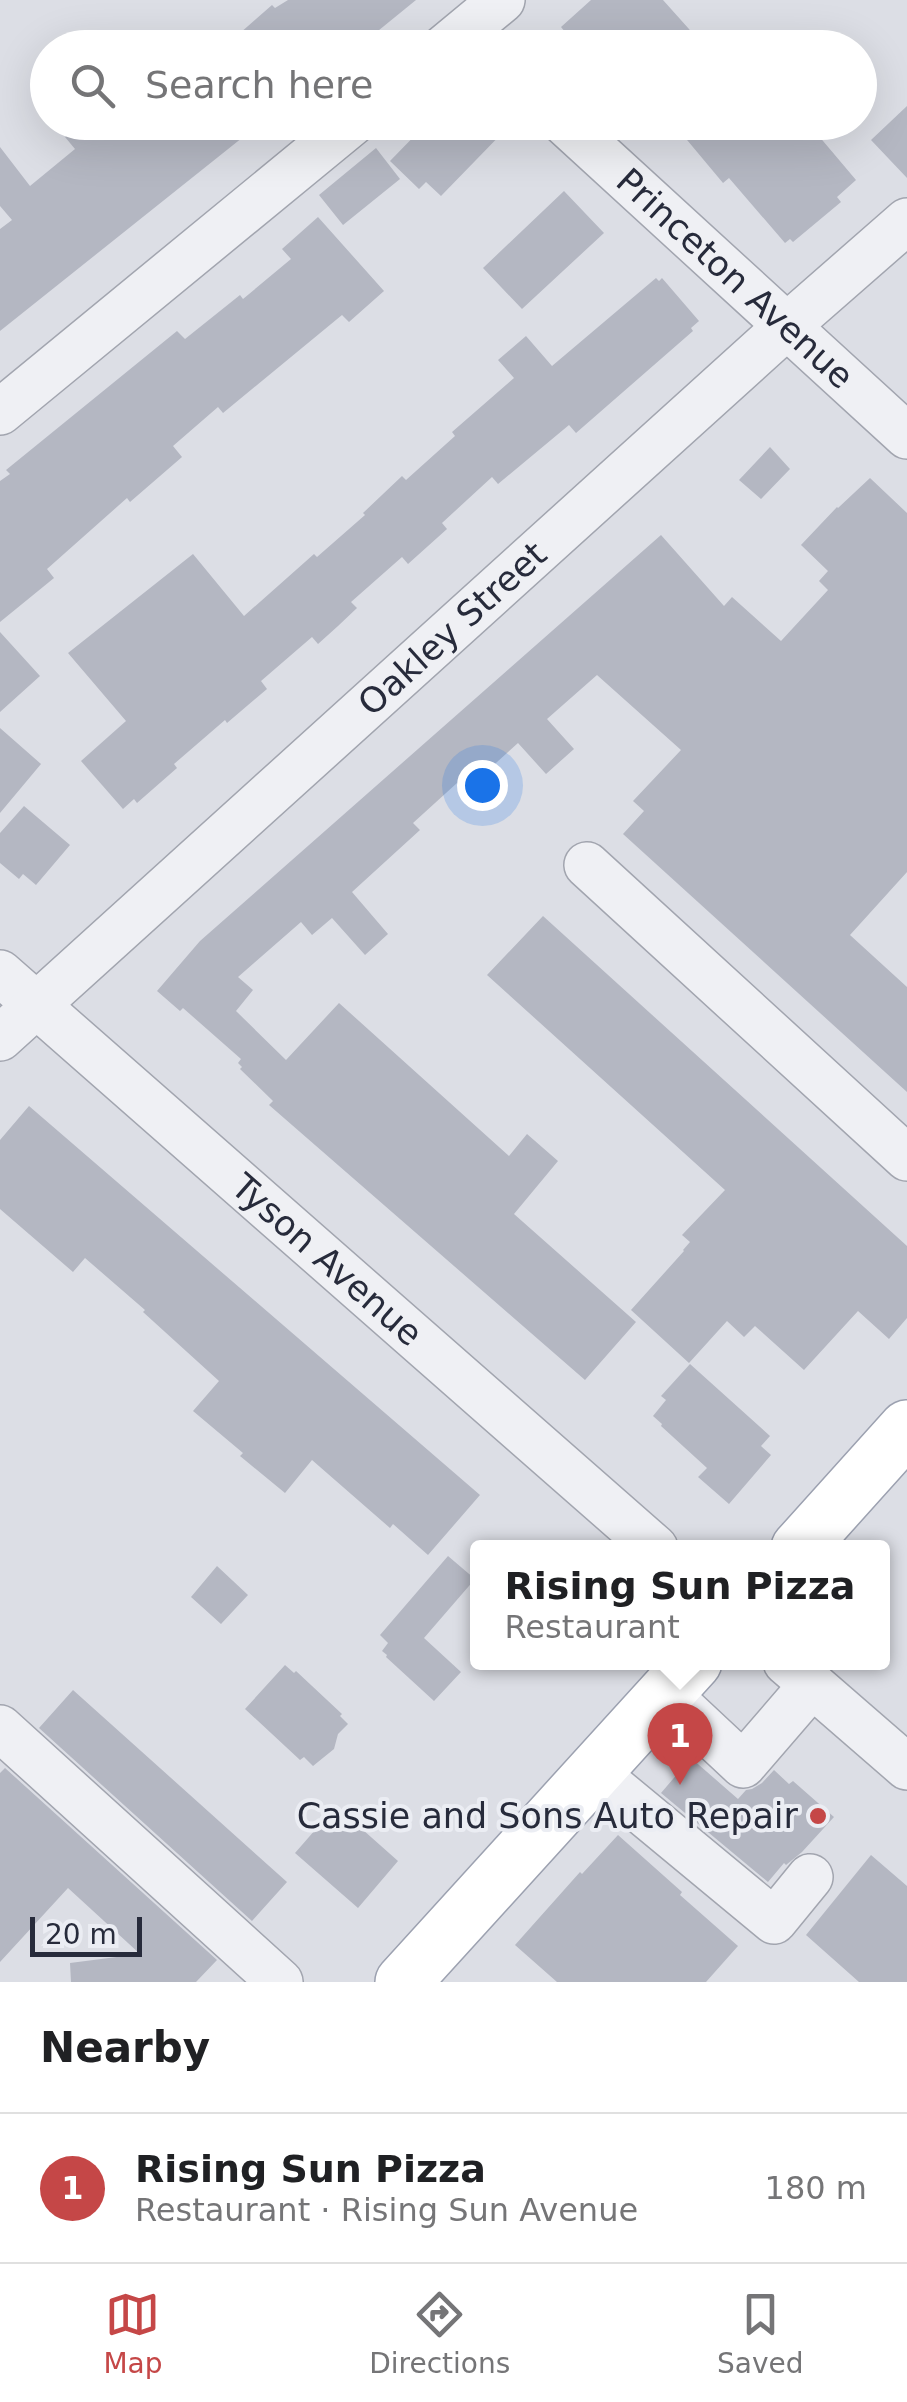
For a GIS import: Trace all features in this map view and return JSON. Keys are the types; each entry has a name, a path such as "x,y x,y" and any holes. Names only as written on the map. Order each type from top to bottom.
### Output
{"main road":[{"path":"805,1540 907,1428"},
{"path":"404,1982 680,1678"}],"street":[{"path":"474,30 502,0"},
{"path":"0,412 331,140"},
{"name":"Princeton Avenue","path":"584,140 907,436"},
{"name":"Oakley Street","path":"0,1038 907,221"},
{"path":"587,865 907,1158"},
{"name":"Tyson Avenue","path":"0,973 646,1540"},
{"path":"680,1678 743,1765 799,1674 907,1767"},
{"path":"0,1728 280,1982"},
{"path":"594,1772 774,1921 810,1877"}],"building":[{"path":"288,0 416,0 379,30 244,30 272,5 275,8"},
{"path":"591,0 663,0 690,30 563,30 561,27"},
{"path":"907,106 907,178 871,140 877,140 877,134"},
{"path":"68,140 239,140 0,331 0,229 12,220 0,206 0,147 30,186 75,149"},
{"path":"410,140 495,140 441,196 426,182 419,189 390,161"},
{"path":"687,140 822,140 856,180 837,197 841,202 793,242 790,239 785,243 729,178 723,183"},
{"path":"376,148 400,179 343,225 319,195"},
{"path":"564,191 604,233 522,309 483,268"},
{"path":"318,217 384,291 349,322 342,315 223,413 218,407 173,446 182,457 130,502 127,498 47,569 54,578 0,622 0,481 10,474 6,470 177,331 185,339 240,295 243,299 291,259 282,249"},
{"path":"656,278 662,278 699,321 691,328 693,331 576,433 569,425 498,484 492,477 442,523 447,529 408,564 402,557 351,602 357,608 338,626 318,644 312,637 261,681 267,689 174,764 177,768 137,803 134,799 123,809 81,761 126,721 68,653 193,554 244,616 365,515 402,476 406,480 455,436 452,432 514,378 498,360 526,336 552,366"},
{"path":"770,447 790,469 761,499 739,480"},
{"path":"870,478 907,513 907,872 850,935 907,987 907,1092 623,834 644,811 633,801 681,750 597,675 547,719 574,749 546,774 518,743 464,792 457,783 413,823 420,830 352,892 388,934 365,955 332,918 312,935 301,922 238,977 253,990 236,1011 286,1060 339,1003 509,1156 527,1134 558,1161 514,1214 636,1322 585,1380 269,1105 273,1101 240,1069 241,1059 183,1008 180,1011 157,991 200,941 661,535 724,606 732,597 781,641 828,590 819,581 828,571 801,545"},
{"path":"0,632 40,676 0,712"},
{"path":"0,728 41,764 0,813"},
{"path":"24,806 70,845 36,885 23,874 19,879 0,863 0,833"},
{"path":"543,916 907,1246 907,1318 889,1339 858,1311 804,1370 755,1326 744,1337 727,1321 689,1363 631,1310 684,1251 690,1242 682,1235 725,1190 487,975"},
{"path":"29,1106 480,1495 428,1555 393,1524 390,1528 312,1460 285,1493 193,1411 219,1381 85,1258 73,1272 0,1209 0,1140"},
{"path":"690,1364 770,1436 761,1446 771,1455 729,1504 698,1477 707,1468 653,1416 666,1400 661,1396"},
{"path":"448,1556 470,1575 470,1585 424,1638 461,1672 434,1701 386,1657 382,1651 388,1643 380,1635"},
{"path":"217,1566 248,1595 221,1624 191,1597"},
{"path":"285,1665 342,1714 348,1724 338,1734 334,1749 313,1766 304,1757 300,1760 245,1709"},
{"path":"73,1690 287,1882 252,1921 39,1728"},
{"path":"691,1758 738,1799 774,1770 789,1784 793,1781 834,1817 768,1882 661,1793"},
{"path":"5,1768 217,1960 196,1982 71,1982 70,1963 140,1954 68,1888 0,1962 0,1773"},
{"path":"336,1806 398,1861 358,1908 295,1853"},
{"path":"618,1835 738,1946 706,1982 557,1982 515,1945"},
{"path":"871,1855 907,1886 907,1982 859,1982 806,1935"}],"place":[{"name":"Rising Sun Pizza","path":"680,1785"},
{"name":"Cassie and Sons Auto Repair","path":"818,1816"}]}
